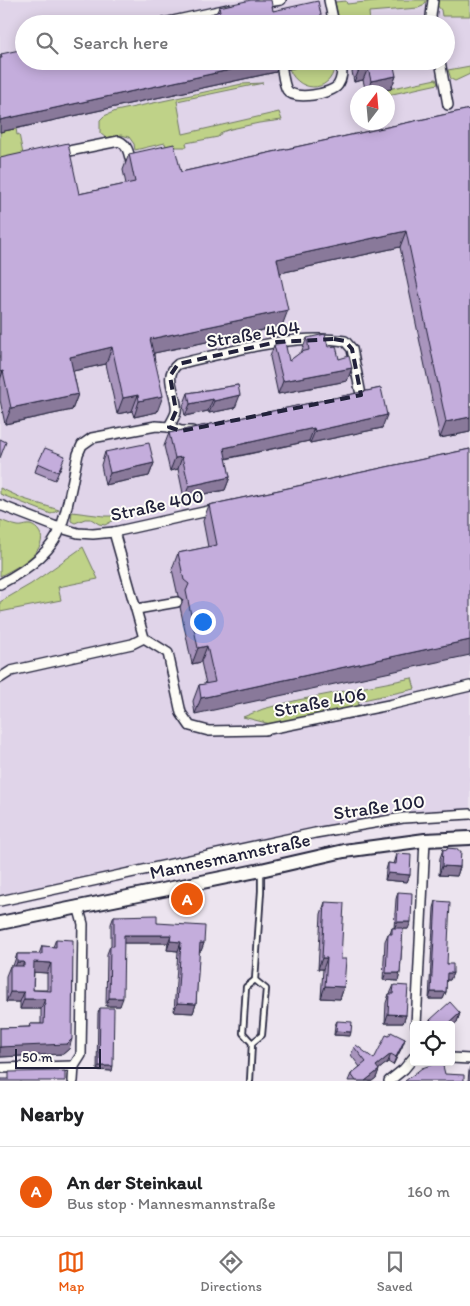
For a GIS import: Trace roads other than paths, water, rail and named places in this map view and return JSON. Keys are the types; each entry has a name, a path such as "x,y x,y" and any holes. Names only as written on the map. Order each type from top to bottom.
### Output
{"main road":[{"name":"Mannesmannstraße","path":"0,923 344,851 425,840 470,838"}],"street":[{"path":"252,4 281,0"},
{"path":"329,0 332,15"},
{"path":"431,15 433,0"},
{"path":"198,15 233,7"},
{"path":"282,70 286,89 290,93 296,96 312,96 331,91 338,86 341,70"},
{"path":"442,70 448,105"},
{"path":"54,154 119,141 124,143 128,150 131,163"},
{"name":"Straße 404","path":"169,427 176,411 170,376 172,368 178,364 277,342 334,339 345,341 352,349 360,395"},
{"path":"0,584 16,576 38,559 51,544 61,528 78,454 82,445 92,438 156,426 182,431 204,429"},
{"name":"Straße 400","path":"0,505 61,528 78,533 93,534 114,532 228,506"},
{"path":"0,678 11,671 132,644 144,638 114,532"},
{"path":"137,609 177,602"},
{"name":"Straße 406","path":"144,638 168,653 181,713 190,726 209,731 264,730 380,707 470,686"},
{"name":"Straße 100","path":"0,901 315,833 403,818 470,814"},
{"path":"416,1021 425,840"},
{"path":"73,1081 74,1066 81,1056 83,924 78,906"},
{"path":"455,1058 470,1059"},
{"path":"389,1081 410,1062"},
{"path":"0,1068 74,1066"}],"lane":[{"path":"256,980 261,891 260,870"},
{"path":"252,1043 262,1035 266,989 256,980"},
{"path":"250,1081 252,1043 243,1033 246,987 256,980"}],"place":[{"name":"An der Steinkaul","path":"187,899"}]}
